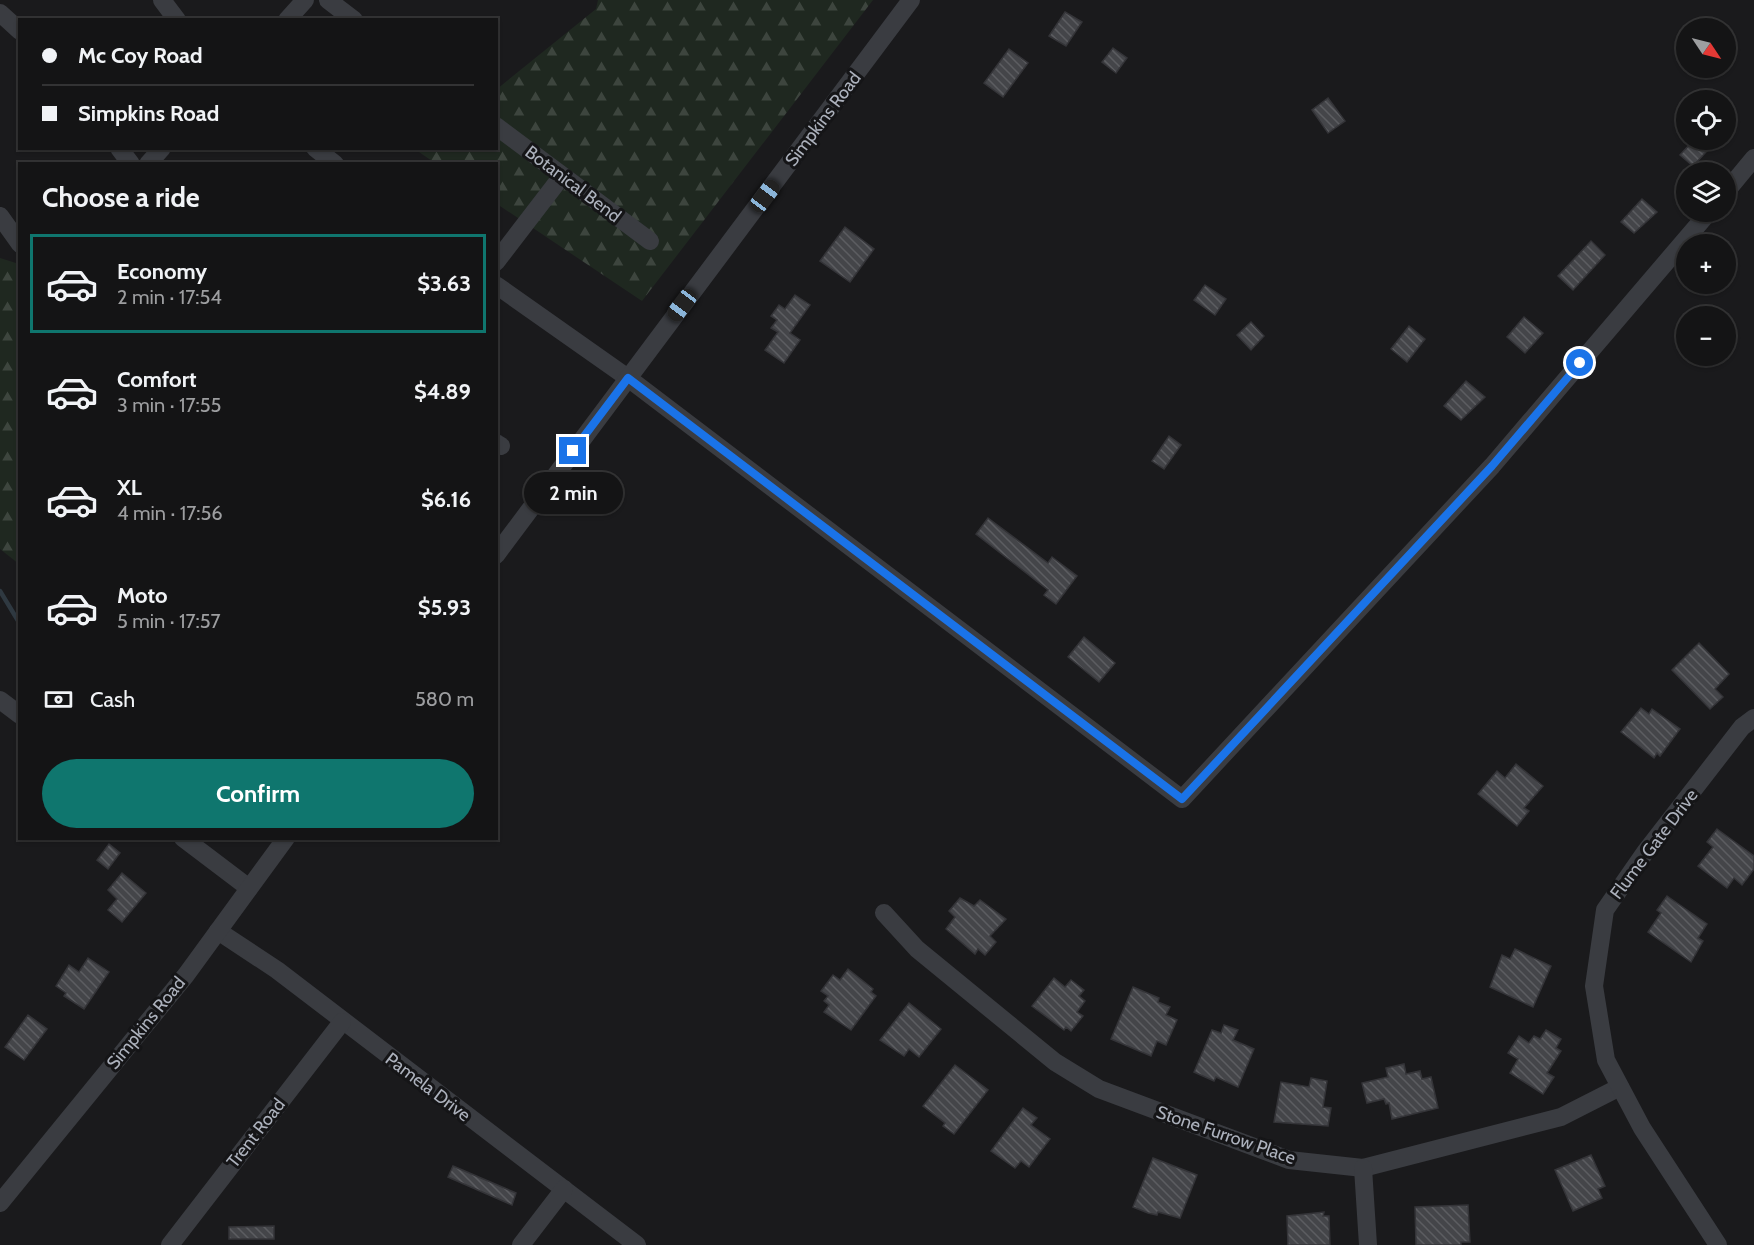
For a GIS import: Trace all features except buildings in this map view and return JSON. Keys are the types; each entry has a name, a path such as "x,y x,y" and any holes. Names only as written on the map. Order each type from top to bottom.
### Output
{"street":[{"path":"162,0 176,18"},
{"path":"289,18 305,0"},
{"path":"328,0 351,18"},
{"name":"Simpkins Road","path":"498,552 911,0"},
{"path":"0,14 18,29"},
{"name":"Botanical Bend","path":"498,128 650,241"},
{"path":"150,162 160,150"},
{"path":"318,150 332,162"},
{"path":"1736,180 1754,158"},
{"path":"498,259 562,176"},
{"path":"0,216 18,241"},
{"path":"498,286 628,378 1182,799 1492,466 1701,222"},
{"path":"0,700 18,714"},
{"name":"Flume Gate Drive","path":"1718,1245 1642,1128 1606,1060 1594,986 1605,910 1646,851 1742,727 1754,718"},
{"path":"186,840 249,888"},
{"name":"Simpkins Road","path":"0,1203 186,975 285,840"},
{"name":"Stone Furrow Place","path":"884,913 917,949 1055,1062 1099,1089 1288,1160 1363,1168 1561,1117 1620,1087"},
{"name":"Pamela Drive","path":"218,931 277,970 342,1022 637,1245"},
{"name":"Trent Road","path":"170,1245 342,1022"},
{"path":"1363,1168 1368,1245"},
{"path":"522,1245 564,1189"}],"green space":[{"path":"598,0 873,0 642,301 498,205 498,162 434,162 419,152 422,150 498,150 498,88 596,9"},
{"path":"0,258 18,264 18,563 0,549"}],"waterway":[{"path":"0,591 18,621"}],"route":[{"path":"573,451 628,378 1182,799 1492,466 1580,363"}]}
